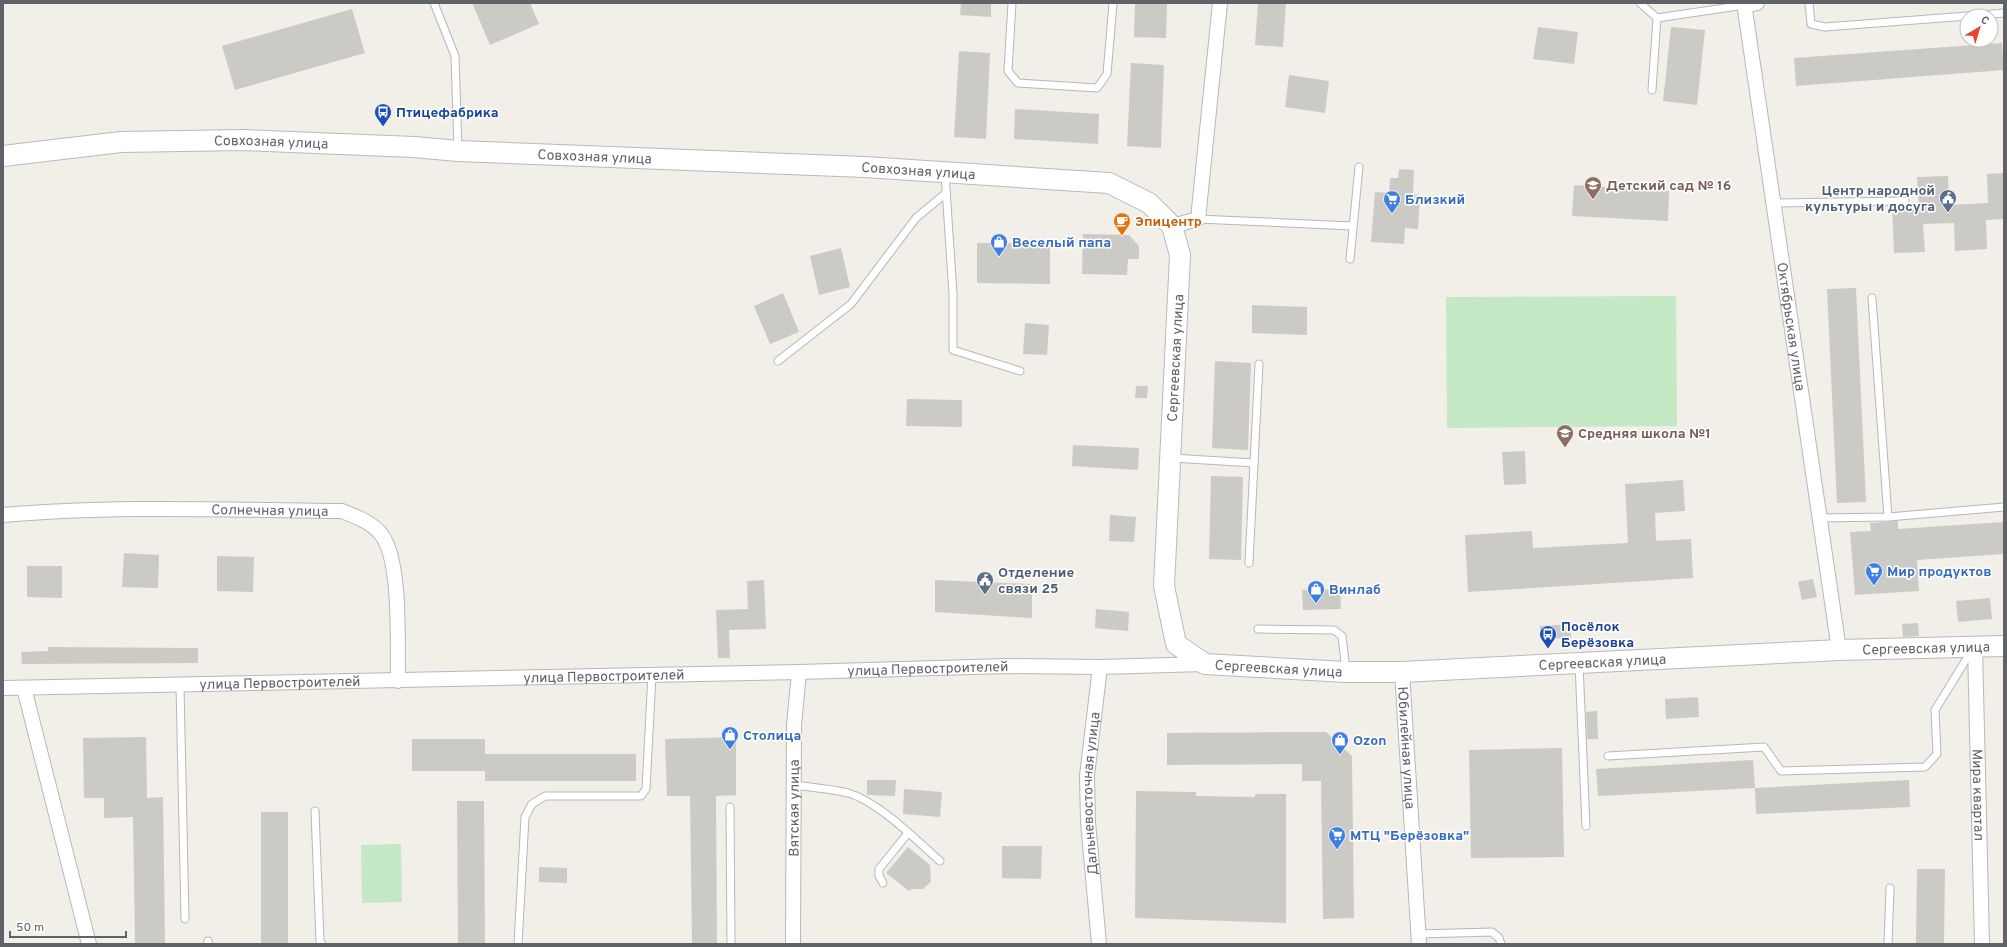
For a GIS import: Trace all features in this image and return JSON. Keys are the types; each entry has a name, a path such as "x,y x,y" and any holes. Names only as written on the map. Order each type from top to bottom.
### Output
{"main road":[{"name":"Совхозная улица","path":"3,156 121,142 244,140 414,147 458,151 865,166 1109,183 1149,203 1172,226"},
{"name":"Сергеевская улица","path":"1172,226 1180,255 1164,586 1176,644 1205,664 1346,672 1402,672 1839,650 2004,646"}],"street":[{"path":"1172,226 1198,218 1220,3"},
{"name":"Октябрьская улица","path":"1749,4 1779,246 1839,650"},
{"name":"Солнечная улица","path":"3,515 63,510 190,508 342,512 363,519 381,535 391,554 396,592 398,681"},
{"name":"Мира квартал","path":"1975,646 1982,944"},
{"name":"улица Первостроителей","path":"3,688 180,686 1006,666 1100,667 1205,664"},
{"name":"Дальневосточная улица","path":"1099,944 1088,822 1087,776 1100,667"},
{"name":"Вятская улица","path":"793,944 794,725 799,672"},
{"name":"Юбилейная улица","path":"1402,672 1419,939"},
{"path":"24,688 89,944"}],"lane":[{"path":"434,3 455,56 458,151"},
{"path":"1012,3 1008,71 1018,83 1097,88 1107,74 1113,3"},
{"path":"1640,3 1658,18 1749,4"},
{"path":"1809,3 1811,24 1825,27 1959,17"},
{"path":"1652,90 1658,18"},
{"path":"1350,258 1359,167"},
{"path":"945,172 953,294 953,350 1020,371"},
{"path":"778,361 851,304 916,218 946,193"},
{"path":"1774,203 1905,201"},
{"path":"1198,218 1352,226"},
{"path":"1872,298 1888,517"},
{"path":"1249,563 1259,364"},
{"path":"1170,458 1254,464"},
{"path":"1820,518 1888,517 2004,507"},
{"path":"1258,629 1334,630 1342,636 1346,672"},
{"path":"1608,756 1764,747 1782,771 1925,767 1937,754 1936,710 1975,646"},
{"path":"1579,664 1586,826"},
{"path":"518,944 525,817 532,804 545,796 641,796 646,789 652,675"},
{"path":"180,686 185,919"},
{"path":"793,785 849,794 861,798 883,813 940,860"},
{"path":"730,807 731,944"},
{"path":"315,811 320,941 322,944"},
{"path":"883,883 879,876 879,869 908,833"},
{"path":"1888,944 1890,888"},
{"path":"1419,939 1492,932 1499,938 1501,944"}],"green space":[{"path":"1676,296 1677,426 1447,428 1446,297"},
{"path":"401,844 402,902 362,903 361,845"}],"building":[{"path":"472,3 530,3 539,24 490,45"},
{"path":"961,3 991,3 991,17 960,15"},
{"path":"1135,3 1167,3 1166,38 1134,37"},
{"path":"1258,3 1286,3 1283,47 1255,45"},
{"path":"352,9 365,53 235,90 222,46"},
{"path":"1538,27 1578,32 1574,64 1533,59"},
{"path":"1671,27 1705,30 1697,105 1663,101"},
{"path":"1999,43 2002,43 2004,70 1796,86 1794,58 1959,46 1959,48 1999,48"},
{"path":"959,51 990,53 986,139 954,137"},
{"path":"1131,63 1164,65 1161,148 1127,146"},
{"path":"1289,75 1329,81 1325,113 1285,107"},
{"path":"1015,109 1099,114 1098,144 1014,139"},
{"path":"1399,169 1414,170 1413,194 1420,195 1418,229 1405,228 1404,244 1371,242 1375,192 1389,193 1390,178 1398,178"},
{"name":"Центр народной культуры и досуга","path":"2004,173 2004,219 1986,220 1987,249 1955,251 1954,223 1923,224 1925,252 1894,253 1892,207 1919,206 1917,177 1948,176 1949,205 1988,203 1987,174"},
{"path":"1574,185 1669,191 1668,221 1572,216"},
{"path":"1083,234 1129,235 1139,246 1139,259 1128,259 1127,275 1082,274"},
{"path":"977,243 1050,244 1050,284 977,283"},
{"path":"841,248 850,287 819,295 810,256"},
{"path":"1856,288 1866,502 1837,503 1827,289"},
{"path":"783,293 799,332 770,344 754,306"},
{"path":"1252,305 1307,307 1307,335 1252,333"},
{"path":"1025,323 1049,325 1047,355 1023,354"},
{"path":"1215,361 1251,363 1248,450 1212,448"},
{"path":"1136,386 1148,386 1147,398 1135,398"},
{"path":"907,399 962,400 962,427 906,426"},
{"path":"1073,445 1139,448 1138,470 1072,466"},
{"path":"1525,451 1526,484 1504,485 1502,452"},
{"path":"1211,476 1243,477 1241,560 1209,559"},
{"path":"1683,480 1685,511 1655,513 1656,541 1691,539 1693,578 1468,592 1465,535 1532,531 1533,548 1628,543 1625,484"},
{"path":"1110,515 1136,517 1134,542 1109,541"},
{"path":"1898,521 1898,529 2004,522 2004,554 1917,560 1919,591 1855,595 1850,532 1871,531 1870,523"},
{"path":"124,553 159,555 158,588 122,587"},
{"path":"217,556 254,557 253,592 217,591"},
{"path":"27,566 62,566 62,598 27,597"},
{"path":"1813,579 1817,597 1802,600 1798,582"},
{"path":"764,580 766,629 729,630 730,658 718,658 716,610 748,609 747,581"},
{"path":"935,580 1032,584 1032,618 935,612"},
{"path":"1340,589 1341,609 1303,610 1302,590"},
{"path":"1990,598 1992,619 1958,622 1956,601"},
{"path":"1096,609 1129,612 1128,631 1095,628"},
{"path":"1918,623 1919,636 1903,637 1902,624"},
{"path":"1570,624 1571,638 1541,639 1540,626"},
{"path":"48,647 198,648 198,663 22,664 21,652 48,651"},
{"path":"1698,697 1699,717 1666,719 1665,699"},
{"path":"1597,711 1598,739 1587,739 1586,712"},
{"name":"МТЦ \"Берёзовка\"","path":"1326,732 1352,756 1354,918 1323,919 1321,781 1302,781 1302,764 1167,765 1167,733"},
{"path":"146,737 147,798 163,797 165,944 135,944 133,817 104,818 104,798 84,798 83,738"},
{"path":"736,737 736,795 716,796 717,944 692,944 690,796 667,796 665,739"},
{"path":"412,739 485,739 485,754 636,754 636,781 485,781 485,771 412,771"},
{"path":"1562,748 1564,857 1471,858 1469,750"},
{"path":"1753,760 1755,788 1598,796 1596,769"},
{"path":"867,780 896,780 895,796 867,795"},
{"path":"1909,780 1910,807 1756,814 1755,788"},
{"path":"904,789 942,792 940,817 903,814"},
{"path":"1136,791 1196,792 1196,796 1255,797 1255,794 1286,794 1286,923 1135,918"},
{"path":"457,801 484,801 485,944 458,944"},
{"path":"261,812 288,812 288,944 261,944"},
{"path":"1002,846 1042,846 1041,879 1002,878"},
{"path":"908,847 930,865 931,882 923,889 912,889 909,891 886,873"},
{"path":"539,867 567,868 567,883 539,882"},
{"path":"1917,869 1945,869 1944,944 1916,944"}],"place":[{"name":"Птицефабрика","path":"383,127"},
{"name":"Детский сад № 16","path":"1593,200"},
{"name":"Центр народной культуры и досуга","path":"1948,213"},
{"name":"Близкий","path":"1392,214"},
{"name":"Эпицентр","path":"1122,236"},
{"name":"Веселый папа","path":"999,257"},
{"name":"Средняя школа №1","path":"1565,448"},
{"name":"Мир продуктов","path":"1874,586"},
{"name":"Отделение связи 25","path":"985,595"},
{"name":"Винлаб","path":"1316,604"},
{"name":"Посёлок Берёзовка","path":"1548,649"},
{"name":"Столица","path":"730,750"},
{"name":"Ozon","path":"1340,755"},
{"name":"МТЦ \"Берёзовка\"","path":"1337,850"}]}
